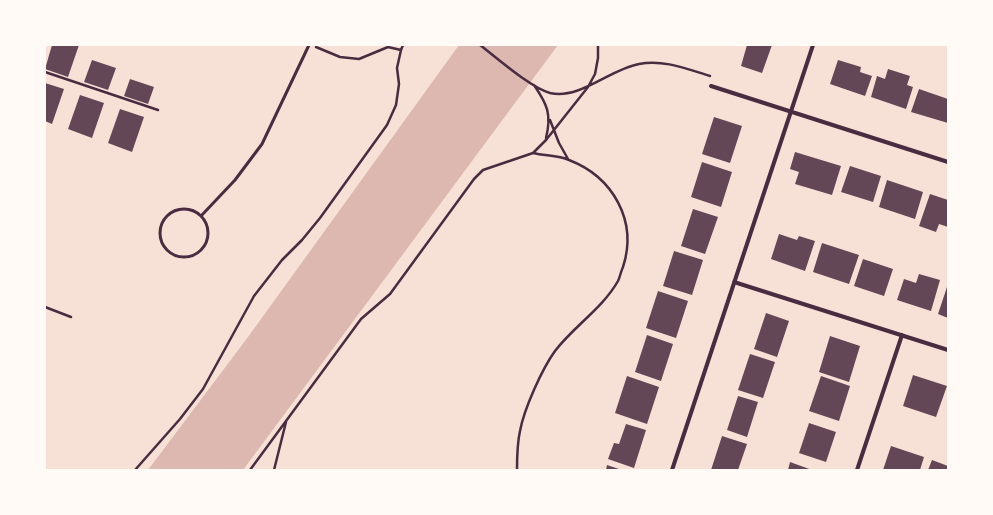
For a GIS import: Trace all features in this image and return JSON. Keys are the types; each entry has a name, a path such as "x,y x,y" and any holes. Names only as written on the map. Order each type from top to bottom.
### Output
{"street":[{"path":"672,470 813,45"},
{"path":"711,86 791,113 948,162"},
{"path":"734,282 948,350"},
{"path":"857,470 902,335"}],"lane":[{"path":"201,216 235,180 262,144 309,45"},
{"path":"189,210 201,216 206,222 208,230 208,238 203,248 193,255 186,257 171,253 165,247 160,232 164,221 174,211 189,210"}],"path":[{"path":"313,45 340,57 359,59 388,47 401,50"},
{"path":"134,470 180,419 199,394 254,296 282,260 302,240 320,218 387,125 396,105 399,84 397,68 403,45"},
{"path":"480,45 533,85 550,92 562,94 588,87 615,72 639,64 649,63 672,65 714,77 711,86"},
{"path":"250,470 361,319 390,294 474,179 483,170 533,153 546,140 588,87 595,74 598,58 598,45"},
{"path":"45,72 158,110"},
{"path":"533,85 545,102 554,130 568,159"},
{"path":"546,140 550,118"},
{"path":"517,470 520,430 528,405 541,376 555,351 578,326 594,312 618,281 626,257 627,241 626,222 620,204 609,188 591,171 568,159 533,153"},
{"path":"45,307 71,317"},
{"path":"274,470 287,420"}],"shaded area":[{"path":"459,45 558,45 243,470 148,470 248,337"}],"building":[{"path":"52,45 79,45 68,77 45,69"},
{"path":"747,45 772,45 762,73 741,66"},
{"path":"92,60 116,68 108,90 84,82"},
{"path":"838,60 861,67 860,72 872,76 865,96 830,84"},
{"path":"888,69 910,76 907,85 913,87 906,109 871,97 877,76 885,79"},
{"path":"130,79 154,87 148,104 124,96"},
{"path":"45,83 64,89 52,124 45,121"},
{"path":"919,89 948,99 948,123 911,112"},
{"path":"80,95 104,103 92,138 68,129"},
{"path":"120,109 144,117 132,152 108,143"},
{"path":"714,117 742,126 730,163 702,154"},
{"path":"795,152 841,166 832,195 795,184 799,172 790,169"},
{"path":"702,162 732,172 721,207 691,197"},
{"path":"850,166 881,176 873,202 841,192"},
{"path":"887,180 923,192 915,219 879,207"},
{"path":"930,194 948,200 948,227 939,224 936,232 919,226"},
{"path":"693,209 718,217 705,254 681,246"},
{"path":"779,234 797,240 799,236 815,241 805,271 771,259"},
{"path":"822,243 859,255 849,284 813,272"},
{"path":"674,251 703,260 692,295 663,286"},
{"path":"863,259 893,269 884,296 854,286"},
{"path":"919,274 940,280 931,311 897,300 904,279 916,283"},
{"path":"948,284 948,318 938,314"},
{"path":"658,291 688,301 676,338 646,328"},
{"path":"766,313 789,321 777,357 754,349"},
{"path":"647,335 673,344 661,381 635,372"},
{"path":"830,336 860,346 849,382 819,372"},
{"path":"750,354 775,362 763,398 738,390"},
{"path":"913,375 947,386 936,417 903,406"},
{"path":"627,376 659,387 647,424 615,413"},
{"path":"821,376 850,386 839,421 809,411"},
{"path":"738,396 758,402 747,437 727,430"},
{"path":"809,423 836,432 826,462 799,453"},
{"path":"626,424 646,430 634,468 608,459 614,443 619,444"},
{"path":"722,436 747,444 738,470 711,470"},
{"path":"891,446 924,457 920,470 883,470"},
{"path":"932,460 948,466 948,470 928,470"},
{"path":"790,462 812,470 788,470"},
{"path":"607,465 622,470 606,470"}]}
